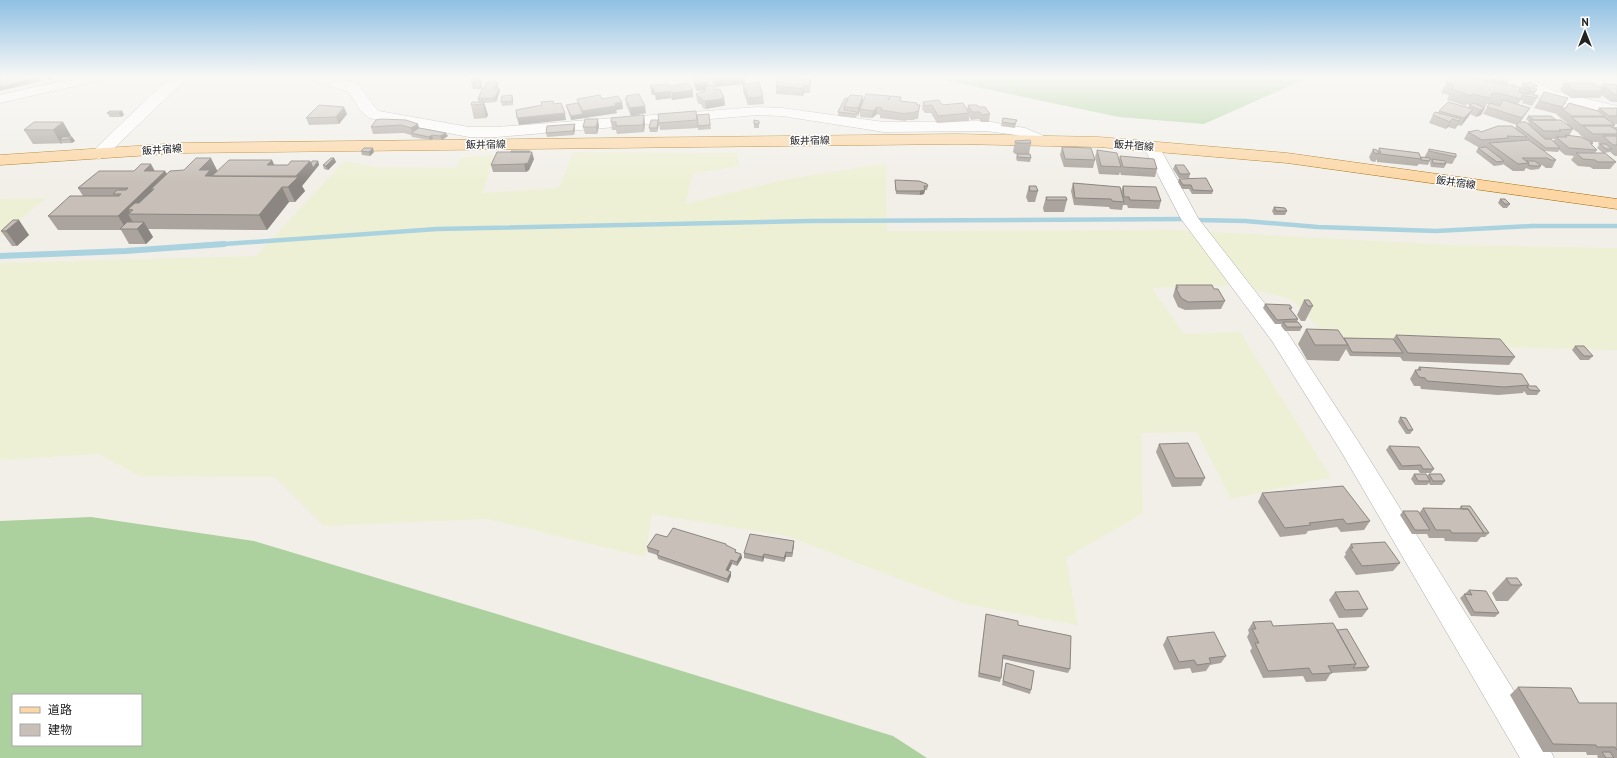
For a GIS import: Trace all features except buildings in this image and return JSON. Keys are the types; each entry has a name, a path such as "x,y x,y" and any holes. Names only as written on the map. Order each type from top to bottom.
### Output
{"main road":[{"name":"飯井宿線","path":"0,160 213,147 957,139 1043,140 1151,146 1287,158 1617,204"}],"street":[{"path":"99,154 141,112"},
{"path":"371,112 374,115 469,132 497,132 741,112"},
{"path":"785,112 884,127 986,126 1020,131 1043,140"},
{"path":"1151,146 1190,219 1280,338 1346,441 1538,758"}],"green space":[{"path":"1097,112 1230,112 1204,124 1119,117"},
{"path":"573,152 737,153 739,166 692,174 686,204 783,180 886,163 887,231 1176,230 1451,245 1617,248 1617,350 1333,343 1291,299 1233,285 1152,288 1184,334 1240,332 1331,477 1231,499 1197,432 1141,433 1143,513 1066,558 1078,625 965,604 787,536 652,514 645,557 487,519 324,526 275,477 140,476 98,454 0,460 0,263 256,256 344,161 378,167 455,168 462,157 495,155 482,193 559,188"},
{"path":"46,198 0,237 0,199"},
{"path":"91,517 254,541 893,736 927,758 0,758 0,521"}],"waterway":[{"path":"210,245 437,229 810,221 1185,219"},
{"path":"1197,220 1245,221 1318,227 1436,231 1532,226 1617,226"},
{"path":"0,256 125,251 224,244"}]}
